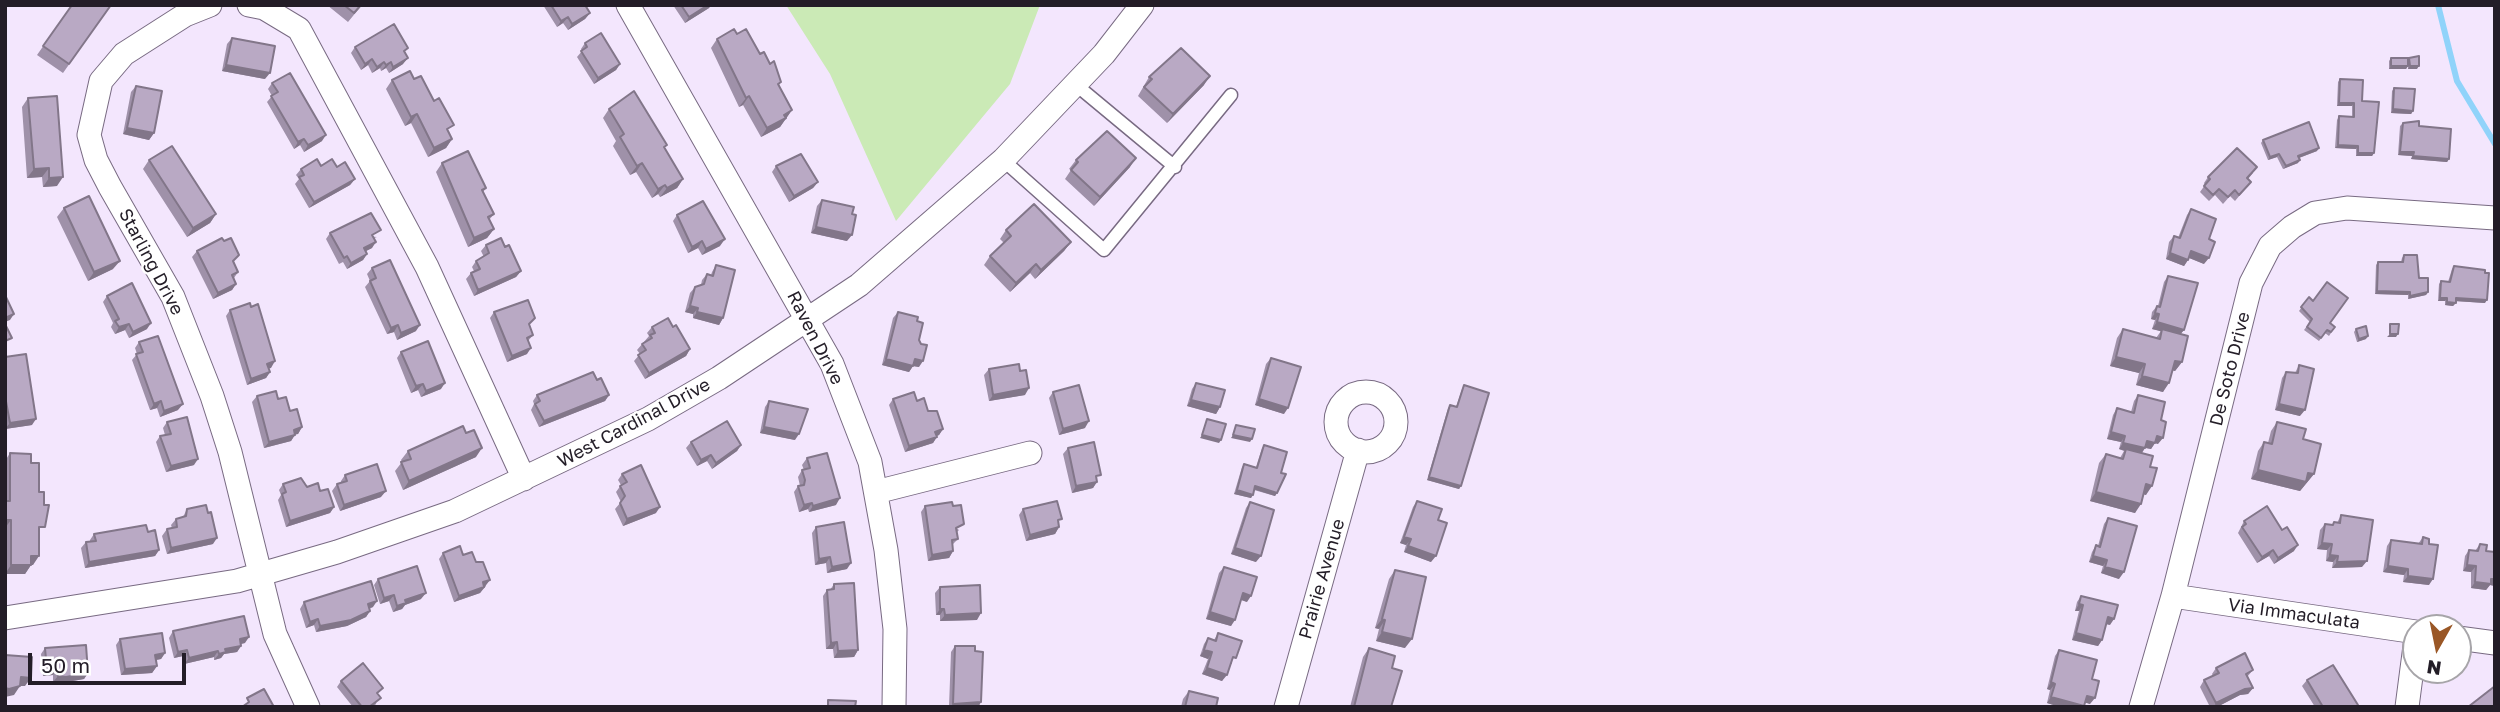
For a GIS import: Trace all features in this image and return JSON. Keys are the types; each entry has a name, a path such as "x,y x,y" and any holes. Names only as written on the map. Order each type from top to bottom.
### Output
{"street":[{"name":"Starling Drive","path":"209,5 185,15 124,54 100,81 89,135 96,160 145,244 178,310 230,452 275,634 308,707"},
{"path":"249,5 264,8 299,29 313,53 427,267 524,479"},
{"name":"Raven Drive","path":"628,5 832,364 870,462 895,629 894,707"},
{"name":"West Cardinal Drive","path":"5,618 237,581 337,552 455,511 648,419 719,379 859,285 1003,160 1076,84 1142,5"},
{"name":"De Soto Drive","path":"2141,707 2173,596 2251,283 2270,246 2292,226 2315,213 2347,208 2486,218"},
{"name":"Prairie Avenue","path":"1286,707 1358,450"},
{"path":"876,492 1030,453"},
{"name":"Via Immaculata","path":"2173,596 2402,630"},
{"path":"2472,640 2495,643"},
{"path":"2407,707 2410,684"}],"lane":[{"path":"1076,84 1175,167"},
{"path":"1003,160 1104,250 1175,167 1231,95"}],"green space":[{"path":"786,5 1040,5 1010,84 896,221 830,74"}],"building":[{"path":"72,5 111,5 69,64 43,46"},
{"path":"344,5 361,5 354,13"},
{"path":"551,5 585,5 590,13 572,24 568,17 561,21"},
{"path":"681,5 708,5 689,17"},
{"path":"394,24 408,48 404,51 408,58 393,67 391,62 386,65 384,62 377,67 372,59 365,64 355,47"},
{"path":"734,29 737,34 746,29 760,54 764,52 770,64 774,61 781,82 778,84 792,110 784,115 786,118 767,128 749,96 746,98 717,39"},
{"path":"601,33 620,64 598,78 581,51 587,47 585,43"},
{"path":"232,38 275,46 270,73 226,65"},
{"path":"1181,48 1210,76 1173,114 1144,87 1152,79 1149,77"},
{"path":"2419,56 2419,66 2410,66 2409,58"},
{"path":"2391,58 2408,58 2408,66 2391,66"},
{"path":"410,71 414,79 421,76 434,101 439,98 454,125 447,129 452,139 434,148 417,114 411,117 392,80"},
{"path":"290,73 326,135 308,145 304,139 298,142 271,96 278,92 272,83"},
{"path":"2340,79 2363,80 2362,101 2379,102 2374,153 2358,153 2358,146 2338,145 2339,116 2354,117 2354,103 2339,103"},
{"path":"136,86 162,91 154,133 127,128"},
{"path":"2394,88 2415,89 2413,111 2393,109"},
{"path":"634,91 667,145 664,147 683,179 667,188 665,185 658,189 642,163 637,166 620,137 624,134 609,109"},
{"path":"57,96 63,177 49,178 49,168 34,169 28,98"},
{"path":"2419,121 2419,126 2451,129 2449,159 2413,156 2414,152 2400,152 2403,123"},
{"path":"2309,122 2319,148 2298,156 2300,160 2286,166 2279,154 2270,157 2263,140"},
{"path":"1107,131 1136,158 1100,197 1071,170 1078,162 1076,160"},
{"path":"172,146 216,214 193,228 149,160"},
{"path":"2237,148 2257,167 2247,178 2251,182 2239,195 2235,190 2228,197 2219,189 2213,195 2204,186 2210,179 2208,177"},
{"path":"468,151 486,188 482,190 494,214 488,217 494,229 474,238 442,163"},
{"path":"801,154 818,182 794,196 776,166"},
{"path":"317,159 321,166 332,159 337,167 345,162 355,179 314,202 299,177 304,175 301,169"},
{"path":"89,196 120,261 94,272 64,208"},
{"path":"822,200 854,207 852,214 856,215 852,235 816,227"},
{"path":"703,201 725,239 706,249 702,241 692,247 677,215"},
{"path":"1034,204 1071,242 1041,270 1036,264 1016,283 990,256 1011,236 1006,230"},
{"path":"2191,209 2216,219 2209,239 2215,242 2209,258 2191,251 2188,260 2170,253 2174,236 2180,238"},
{"path":"371,213 381,230 372,235 376,242 364,248 367,254 351,263 347,256 344,258 330,233"},
{"path":"222,238 224,241 231,238 239,255 233,261 238,272 232,275 236,284 218,293 197,251"},
{"path":"501,238 505,247 509,245 521,271 478,290 471,273 480,269 476,261 489,253 486,245"},
{"path":"2404,255 2417,255 2419,278 2428,278 2428,292 2410,296 2410,292 2377,291 2378,262 2403,262"},
{"path":"390,260 420,325 401,333 398,325 391,328 370,281 376,278 372,268"},
{"path":"716,265 735,270 723,318 697,312 698,308 690,306 695,287 704,284 707,274 713,276"},
{"path":"2454,266 2485,270 2485,273 2489,273 2487,300 2456,298 2456,303 2440,298 2441,281 2450,282"},
{"path":"2168,276 2198,283 2184,330 2157,322 2159,314 2155,313 2157,306 2160,307"},
{"path":"2327,282 2348,298 2330,323 2335,327 2331,332 2327,330 2321,338 2307,327 2312,319 2301,307 2309,297 2313,301"},
{"path":"132,283 151,323 133,332 129,324 119,327 115,321 119,319 107,296"},
{"path":"5,295 14,314 5,318"},
{"path":"528,300 535,318 529,324 533,335 527,338 531,348 512,356 494,312"},
{"path":"250,303 251,307 258,304 275,361 267,364 270,372 251,379 230,310"},
{"path":"898,312 918,317 917,321 923,323 919,340 921,344 927,345 923,361 915,359 913,366 886,359"},
{"path":"668,318 673,327 676,325 690,349 649,373 638,355 646,350 642,344 655,333 652,327"},
{"path":"5,324 12,338 5,341"},
{"path":"2390,324 2399,324 2398,334 2390,334"},
{"path":"2366,326 2368,336 2359,339 2356,329"},
{"path":"2123,329 2160,339 2162,329 2188,336 2182,362 2175,361 2169,383 2142,376 2145,364 2116,357"},
{"path":"158,336 183,404 164,411 161,401 154,404 136,354 143,352 139,342"},
{"path":"428,341 445,383 426,391 423,384 416,386 401,352"},
{"path":"26,354 36,419 10,423 5,396 5,357"},
{"path":"1271,358 1301,367 1288,408 1259,399"},
{"path":"1019,364 1020,371 1026,370 1029,388 993,395 989,369"},
{"path":"2299,365 2314,369 2305,410 2279,404 2286,372 2298,373"},
{"path":"593,372 597,380 601,378 609,395 544,421 535,404 540,401 537,395"},
{"path":"1196,383 1225,390 1220,407 1191,400"},
{"path":"1079,385 1089,421 1063,429 1053,392"},
{"path":"1464,385 1489,393 1461,486 1429,477 1450,405 1457,407"},
{"path":"276,391 278,399 286,397 290,411 297,409 302,427 294,430 295,435 269,442 257,396"},
{"path":"914,392 917,401 924,398 928,411 937,411 943,429 935,432 937,437 909,446 893,399"},
{"path":"2138,395 2165,402 2161,420 2166,422 2163,438 2157,436 2155,443 2147,441 2145,448 2123,443 2125,436 2111,432 2117,408 2134,413"},
{"path":"769,401 808,409 799,434 764,427"},
{"path":"187,417 198,459 171,466 160,436 171,434 167,422"},
{"path":"1207,419 1226,424 1221,440 1202,435"},
{"path":"727,421 741,445 716,463 711,455 701,460 691,442"},
{"path":"2277,422 2306,429 2303,439 2321,444 2314,474 2308,473 2306,482 2258,470 2264,442 2272,444"},
{"path":"1236,425 1255,429 1252,439 1233,435"},
{"path":"463,426 466,433 474,430 482,448 409,481 401,462 411,459 408,451"},
{"path":"1094,442 1101,475 1096,476 1097,482 1076,486 1068,448"},
{"path":"1264,445 1287,452 1281,473 1286,474 1277,493 1255,486 1253,495 1237,490 1244,464 1257,468"},
{"path":"2126,449 2153,456 2150,467 2157,468 2152,486 2146,484 2141,504 2096,492 2106,454 2123,459"},
{"path":"10,453 31,454 31,463 39,463 39,492 44,492 44,505 49,505 45,527 39,527 39,556 31,556 31,565 11,565 11,520 5,520 5,501 10,501"},
{"path":"827,453 840,498 813,506 812,503 804,505 798,486 804,485 802,470 810,468 807,458"},
{"path":"377,464 386,491 344,505 337,484 347,481 345,475"},
{"path":"641,465 660,507 627,519 620,503 625,496 620,486 627,482 622,474"},
{"path":"301,478 307,487 318,483 320,491 328,489 334,507 290,521 282,494 286,492 283,484"},
{"path":"1057,501 1062,519 1058,520 1059,527 1030,535 1023,509"},
{"path":"1417,501 1442,509 1438,520 1447,523 1436,556 1408,546 1411,539 1404,537"},
{"path":"952,502 953,506 961,505 964,524 956,528 958,539 952,540 953,551 932,555 925,506"},
{"path":"1250,502 1274,510 1261,556 1235,548"},
{"path":"206,505 208,513 211,512 217,538 171,548 167,529 177,527 176,519 186,516 187,509"},
{"path":"2267,506 2282,530 2287,527 2298,545 2278,558 2273,550 2262,557 2242,527 2246,524 2244,521"},
{"path":"2341,515 2373,520 2367,561 2337,562 2338,556 2330,555 2332,544 2322,543 2325,524 2340,523"},
{"path":"2108,518 2137,526 2124,572 2105,567 2107,560 2093,556 2096,545 2100,547"},
{"path":"844,522 851,563 832,567 830,557 819,559 816,527"},
{"path":"146,525 148,532 155,530 159,550 89,562 86,542 96,541 94,534"},
{"path":"2423,537 2429,539 2429,544 2438,545 2433,579 2408,576 2408,569 2388,566 2391,540 2422,544"},
{"path":"2480,544 2487,545 2486,551 2495,552 2495,579 2491,579 2491,584 2475,582 2476,566 2467,565 2469,550 2478,551"},
{"path":"460,546 463,555 472,552 476,562 483,562 490,580 483,582 484,587 459,596 443,553"},
{"path":"417,566 426,593 405,600 406,603 397,606 394,595 384,598 378,579"},
{"path":"1224,567 1257,577 1251,596 1243,593 1235,620 1210,612"},
{"path":"1395,570 1426,577 1412,639 1382,632 1385,620 1382,619"},
{"path":"371,581 377,601 368,604 370,611 351,620 320,626 318,619 310,622 304,602"},
{"path":"854,583 858,650 838,651 837,642 831,643 827,590 834,589 834,584"},
{"path":"980,585 981,613 945,615 944,609 940,609 940,587"},
{"path":"2081,596 2118,605 2114,619 2108,617 2102,640 2076,633 2083,605 2079,604"},
{"path":"244,616 249,637 240,639 241,646 225,649 226,652 219,654 218,651 189,658 187,650 178,652 173,631"},
{"path":"162,633 165,653 155,655 157,666 125,669 120,639"},
{"path":"1218,633 1242,641 1227,675 1207,668 1212,652 1204,650 1208,638 1216,641"},
{"path":"86,645 88,673 66,677 58,676 57,669 47,670 45,648"},
{"path":"955,646 975,646 975,651 983,652 981,702 953,704"},
{"path":"1369,648 1395,656 1392,668 1402,671 1391,707 1354,707"},
{"path":"2059,650 2097,660 2092,679 2099,681 2095,698 2087,696 2084,706 2051,697 2055,684 2051,682"},
{"path":"2245,653 2253,670 2246,674 2253,688 2216,703 2204,680 2219,673 2216,668"},
{"path":"5,655 32,657 31,678 21,677 20,686 5,688"},
{"path":"363,663 383,688 377,693 381,698 369,707 362,707 341,681"},
{"path":"2333,665 2358,705 2355,707 2323,707 2307,680"},
{"path":"2495,686 2495,707 2468,707"},
{"path":"264,689 274,707 242,707 249,702 247,698"},
{"path":"1189,691 1218,698 1216,707 1185,707"},
{"path":"828,700 856,701 855,707 828,707"}],"waterway":[{"path":"2438,5 2457,81 2495,144"}]}
